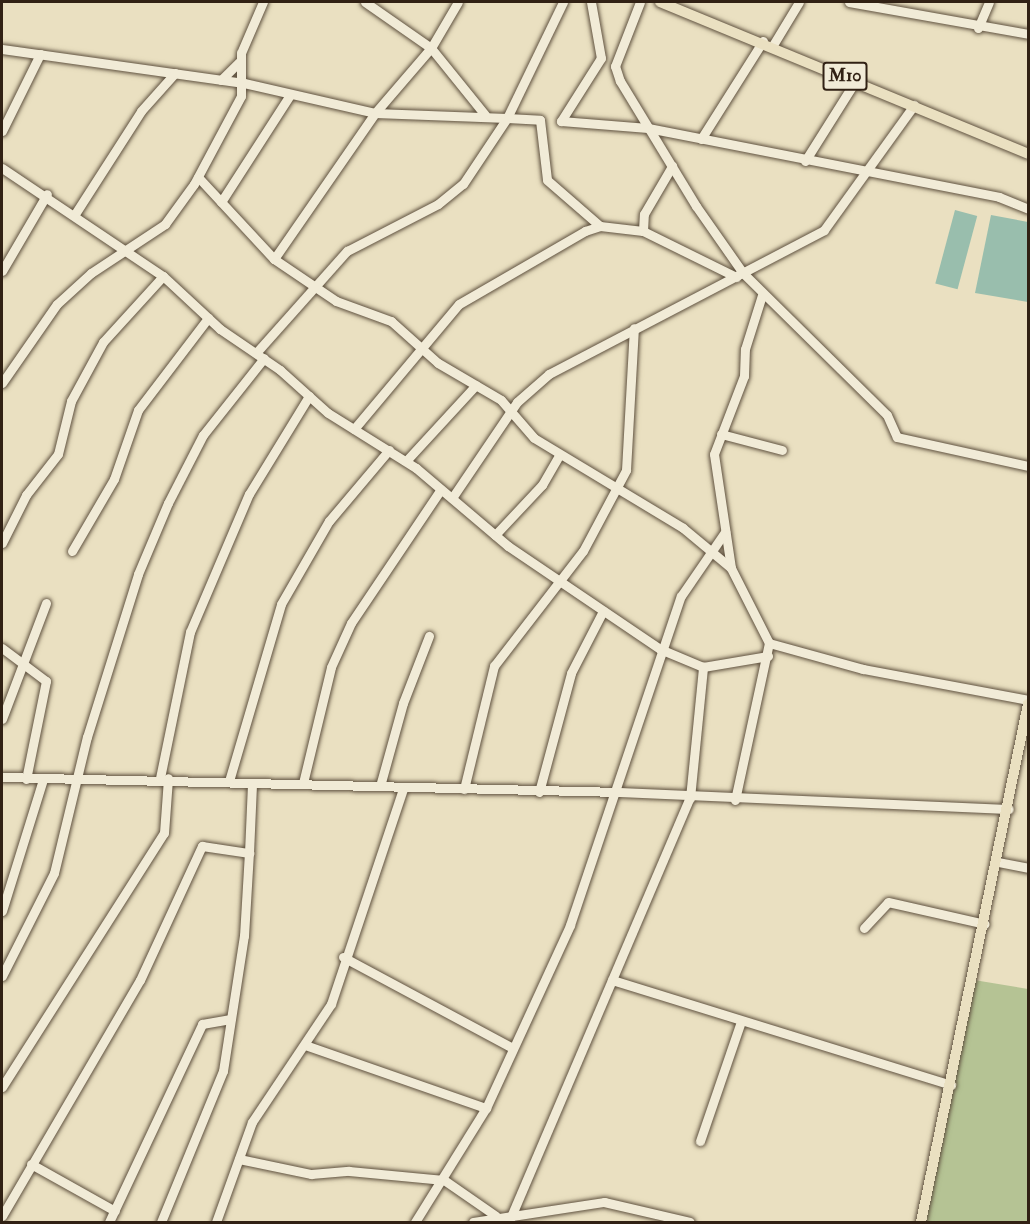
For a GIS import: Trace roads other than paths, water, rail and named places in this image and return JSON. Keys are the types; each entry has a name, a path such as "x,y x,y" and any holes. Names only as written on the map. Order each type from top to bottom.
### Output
{"main road":[{"name":"M10","path":"660,2 768,43 1029,154"},
{"path":"921,1222 986,924 1029,702"}],"street":[{"path":"221,80 239,63 263,2"},
{"path":"365,2 432,48 485,115"},
{"path":"274,259 375,113 432,48 458,2"},
{"path":"2,976 54,873 75,777 138,574 168,502 203,435 314,285 347,251 438,204 463,184 507,118 563,2"},
{"path":"561,121 601,58 591,2"},
{"path":"615,66 640,2"},
{"path":"701,138 799,2"},
{"path":"849,2 894,5 978,28 1029,34"},
{"path":"978,28 989,2"},
{"path":"2,49 244,83 375,113 485,115 648,128 865,173 999,197 1029,209"},
{"path":"2,131 40,54"},
{"path":"601,58 615,66 648,128 740,275 887,414 897,437 1029,466"},
{"path":"2,383 57,304 123,252 165,224 198,177 224,134 244,83 239,63"},
{"path":"75,214 141,111 175,73"},
{"path":"805,161 856,80"},
{"path":"221,202 290,95"},
{"path":"452,498 512,411 549,374 824,230 914,105"},
{"path":"540,120 547,180 600,226 643,231 740,275"},
{"path":"643,231 644,214 672,166"},
{"path":"2,168 47,194 123,252 163,276 208,318 309,396 354,429 406,461 495,535 561,583 660,649 703,667 768,656"},
{"path":"198,177 274,259 336,301 390,321 422,349 512,411 534,438 617,492 683,528 731,568"},
{"path":"2,272 47,194"},
{"path":"354,429 459,304 482,288 600,226"},
{"path":"2,543 26,495 58,454 71,401 103,342 163,276"},
{"path":"735,800 769,643 731,568 714,454 744,376 745,349 762,295"},
{"path":"72,551 114,479 138,410 208,318"},
{"path":"464,789 494,666 561,583 617,492 629,457 634,328"},
{"path":"406,461 476,385"},
{"path":"2,1087 164,833 164,778 171,705 198,614 249,494 309,396"},
{"path":"721,434 782,450"},
{"path":"229,781 281,604 329,521 389,450"},
{"path":"495,535 542,485 560,456"},
{"path":"303,783 331,667 351,623 441,489"},
{"path":"415,1222 444,1180 486,1108 570,924 618,792 660,649 681,596 710,549 724,532"},
{"path":"2,719 21,661 46,603"},
{"path":"539,792 571,673 603,611"},
{"path":"380,786 403,703 429,636"},
{"path":"769,643 864,669 1029,702"},
{"path":"2,648 46,681 27,779"},
{"path":"516,1220 612,980 690,798 703,667"},
{"path":"2,777 27,779 164,778 380,786 403,789 618,792 735,800 1009,809"},
{"path":"2,911 43,779"},
{"path":"161,1222 223,1071 244,936 252,783"},
{"path":"216,1222 264,1100 305,1045 331,1004 343,957 381,865 403,789"},
{"path":"2,1216 140,980 202,846 249,854"},
{"path":"998,862 1029,868"},
{"path":"864,928 888,902 986,924"},
{"path":"343,957 513,1048"},
{"path":"612,980 951,1085"},
{"path":"109,1222 202,1024 231,1019"},
{"path":"700,1141 741,1021"},
{"path":"305,1045 486,1108"},
{"path":"239,1159 311,1174 349,1171 444,1180 496,1216 516,1220 604,1202 690,1222"},
{"path":"31,1164 115,1211"},
{"path":"473,1222 496,1216"}]}
